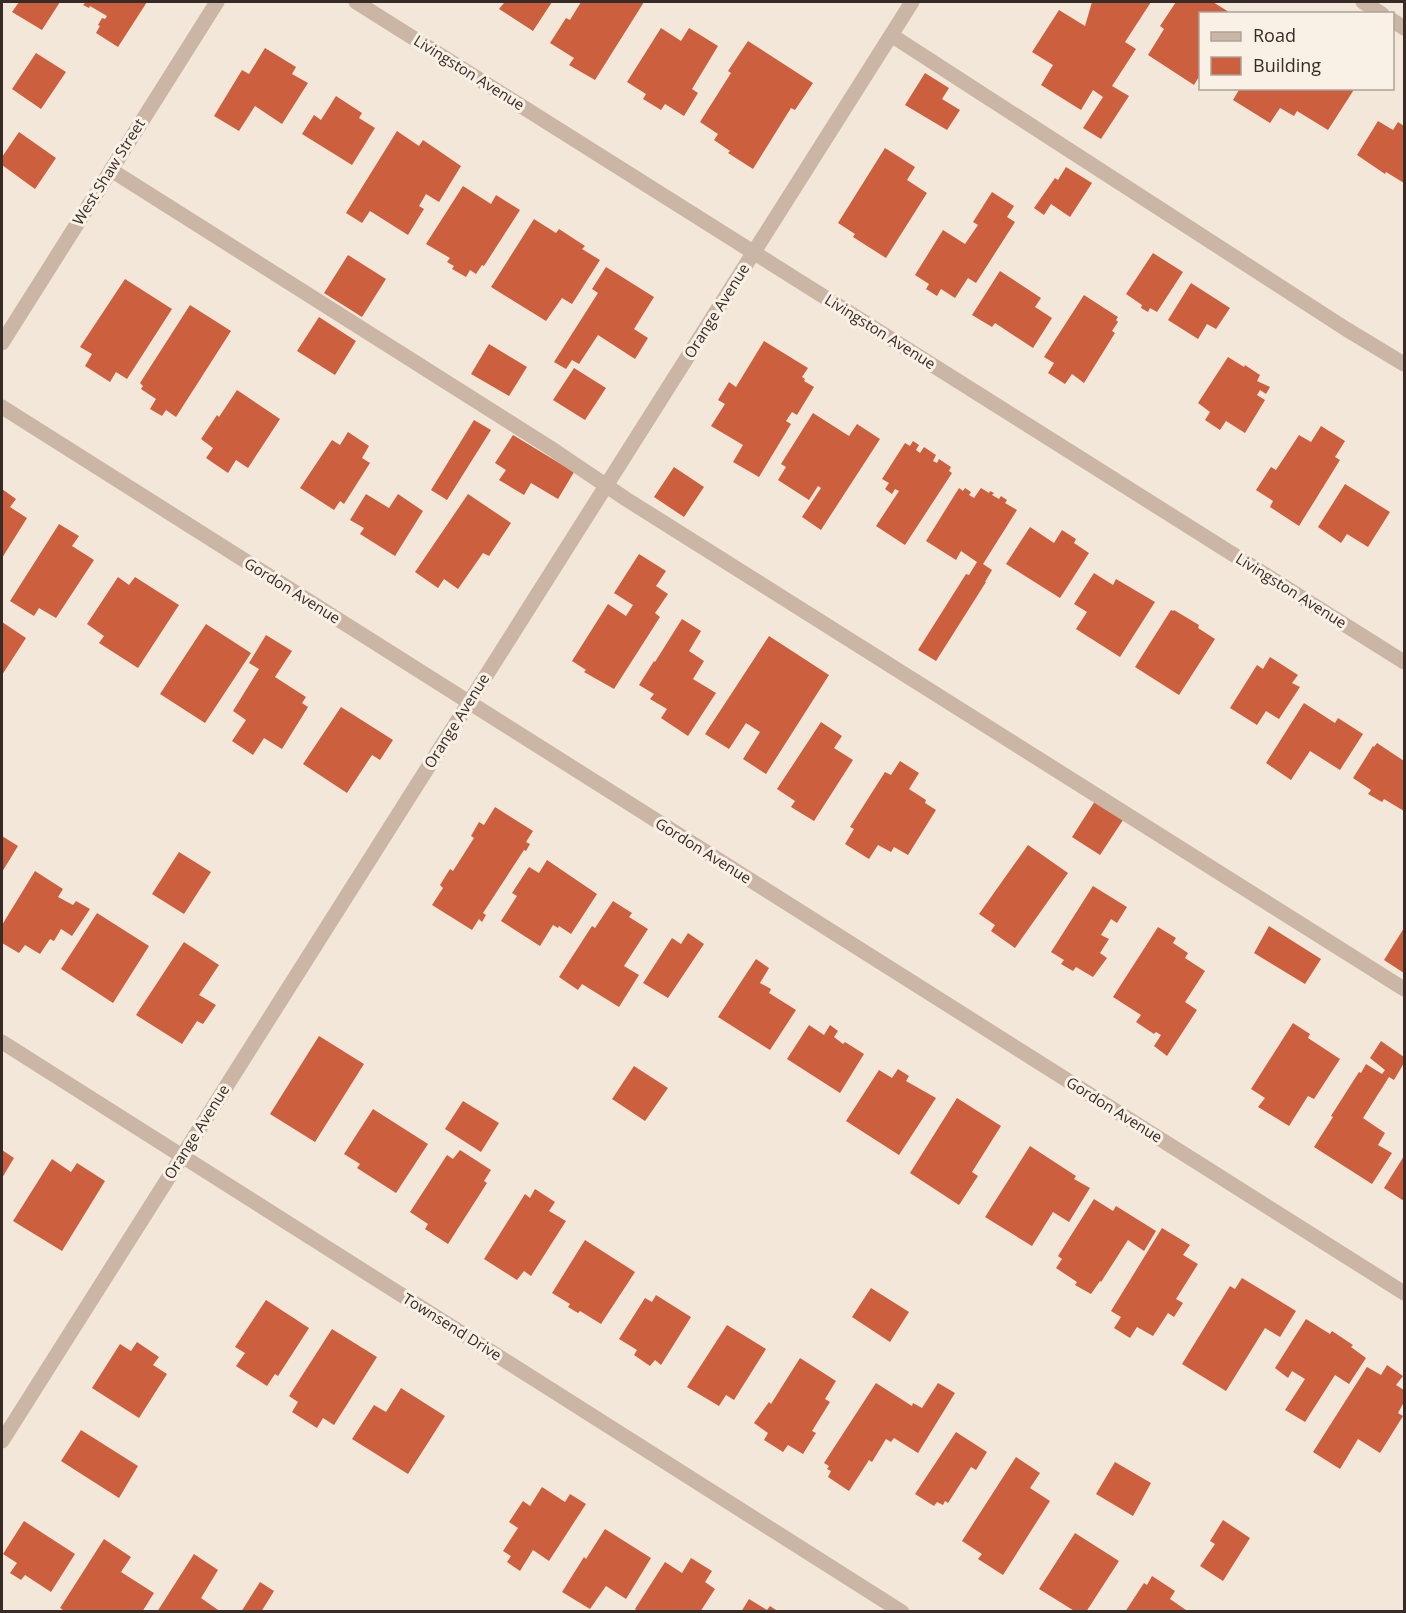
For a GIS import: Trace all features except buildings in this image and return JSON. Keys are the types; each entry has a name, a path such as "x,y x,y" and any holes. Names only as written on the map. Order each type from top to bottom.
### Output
{"street":[{"name":"West Shaw Street","path":"2,343 217,2"},
{"name":"Livingston Avenue","path":"356,2 1404,662"},
{"name":"Orange Avenue","path":"2,1441 912,2"},
{"path":"1363,2 1379,12"},
{"path":"891,35 1346,329 1404,364"},
{"path":"111,170 549,447 606,486 1404,989"},
{"name":"Gordon Avenue","path":"2,408 1404,1293"},
{"name":"Townsend Drive","path":"2,1042 902,1611"}]}
